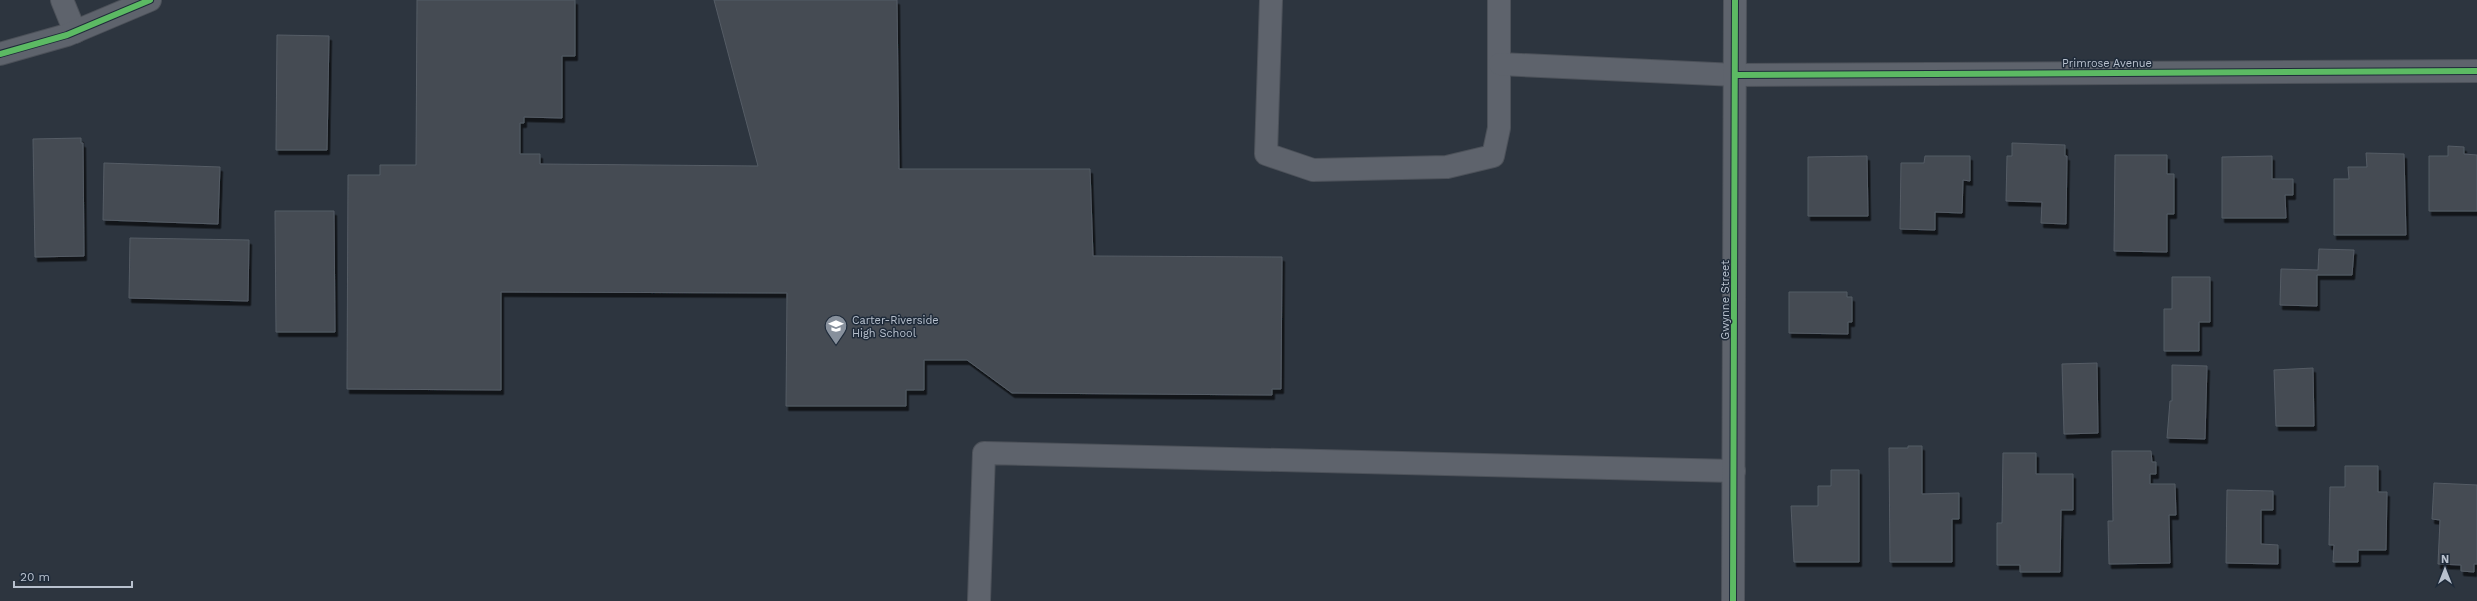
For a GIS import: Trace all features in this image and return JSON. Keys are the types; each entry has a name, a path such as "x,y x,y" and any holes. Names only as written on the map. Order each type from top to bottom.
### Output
{"street":[{"path":"62,0 75,32"},
{"path":"0,54 75,32 150,0"},
{"path":"1271,0 1266,154 1313,170 1447,167 1493,156 1499,128 1499,0"},
{"name":"Gwynne Street","path":"1732,601 1736,74 1735,0"},
{"name":"Primrose Avenue","path":"1500,64 1736,74 2477,71"},
{"path":"978,601 984,453 1734,471"}],"building":[{"path":"417,0 575,0 575,56 562,56 562,118 524,117 524,123 520,123 520,154 540,154 540,164 758,166 714,0 897,0 899,169 1090,169 1093,256 1282,257 1281,389 1272,389 1272,395 1012,393 967,360 924,360 924,390 906,390 906,406 786,406 787,293 501,292 501,390 347,389 348,175 380,175 380,165 416,165"},
{"path":"277,35 329,36 327,150 276,150"},
{"path":"81,138 81,143 83,143 84,256 35,257 33,139"},
{"path":"2012,143 2065,145 2065,156 2067,156 2066,224 2041,223 2042,202 2006,201 2007,156 2012,156"},
{"path":"2448,146 2464,147 2464,154 2477,155 2477,211 2429,211 2429,156 2448,156"},
{"path":"2366,153 2404,154 2406,235 2334,235 2334,179 2349,179 2348,167 2367,167"},
{"path":"2115,155 2167,155 2167,174 2174,174 2174,214 2167,214 2167,252 2114,251"},
{"path":"1867,156 1868,216 1808,216 1808,157"},
{"path":"1925,156 1970,156 1970,181 1963,180 1962,213 1935,212 1935,230 1900,229 1901,163 1924,163"},
{"path":"2272,156 2272,179 2293,179 2293,195 2285,195 2286,218 2222,218 2222,157"},
{"path":"104,163 220,167 218,224 103,220"},
{"path":"275,211 334,211 335,332 276,332"},
{"path":"130,238 249,240 248,301 129,298"},
{"path":"2319,249 2354,250 2352,275 2317,275 2317,306 2280,305 2281,269 2318,270"},
{"path":"2172,277 2210,277 2210,322 2199,322 2199,351 2164,351 2164,309 2172,309"},
{"path":"1789,292 1847,292 1847,297 1852,297 1852,322 1848,322 1848,334 1789,333"},
{"path":"2097,363 2098,433 2064,434 2062,364"},
{"path":"2172,365 2207,366 2205,439 2167,438 2170,401 2172,401"},
{"path":"2313,368 2314,426 2276,426 2274,370"},
{"path":"1908,446 1922,446 1922,494 1959,493 1959,519 1952,519 1952,562 1890,562 1889,448 1908,448"},
{"path":"2112,451 2151,451 2152,462 2156,462 2156,474 2150,474 2150,484 2175,484 2176,515 2169,515 2170,563 2109,564 2108,521 2113,521"},
{"path":"2003,453 2036,453 2036,474 2073,474 2073,510 2061,510 2060,572 2020,572 2020,565 1997,565 1997,523 2002,523"},
{"path":"2345,466 2378,466 2378,492 2387,492 2386,550 2358,550 2358,562 2333,562 2334,545 2329,545 2330,487 2345,487"},
{"path":"1831,470 1859,470 1859,562 1794,562 1791,506 1818,506 1818,486 1831,486"},
{"path":"2434,483 2477,485 2477,564 2474,564 2474,572 2461,571 2461,565 2438,564 2440,520 2432,519"},
{"path":"2227,490 2273,491 2273,510 2261,510 2261,544 2278,545 2278,564 2226,563"}],"cycle path":[{"path":"0,54 67,35 150,0"},
{"path":"1733,601 1735,0"},
{"path":"1736,75 2477,71"}],"place":[{"name":"Carter-Riverside High School","path":"836,346"}]}
